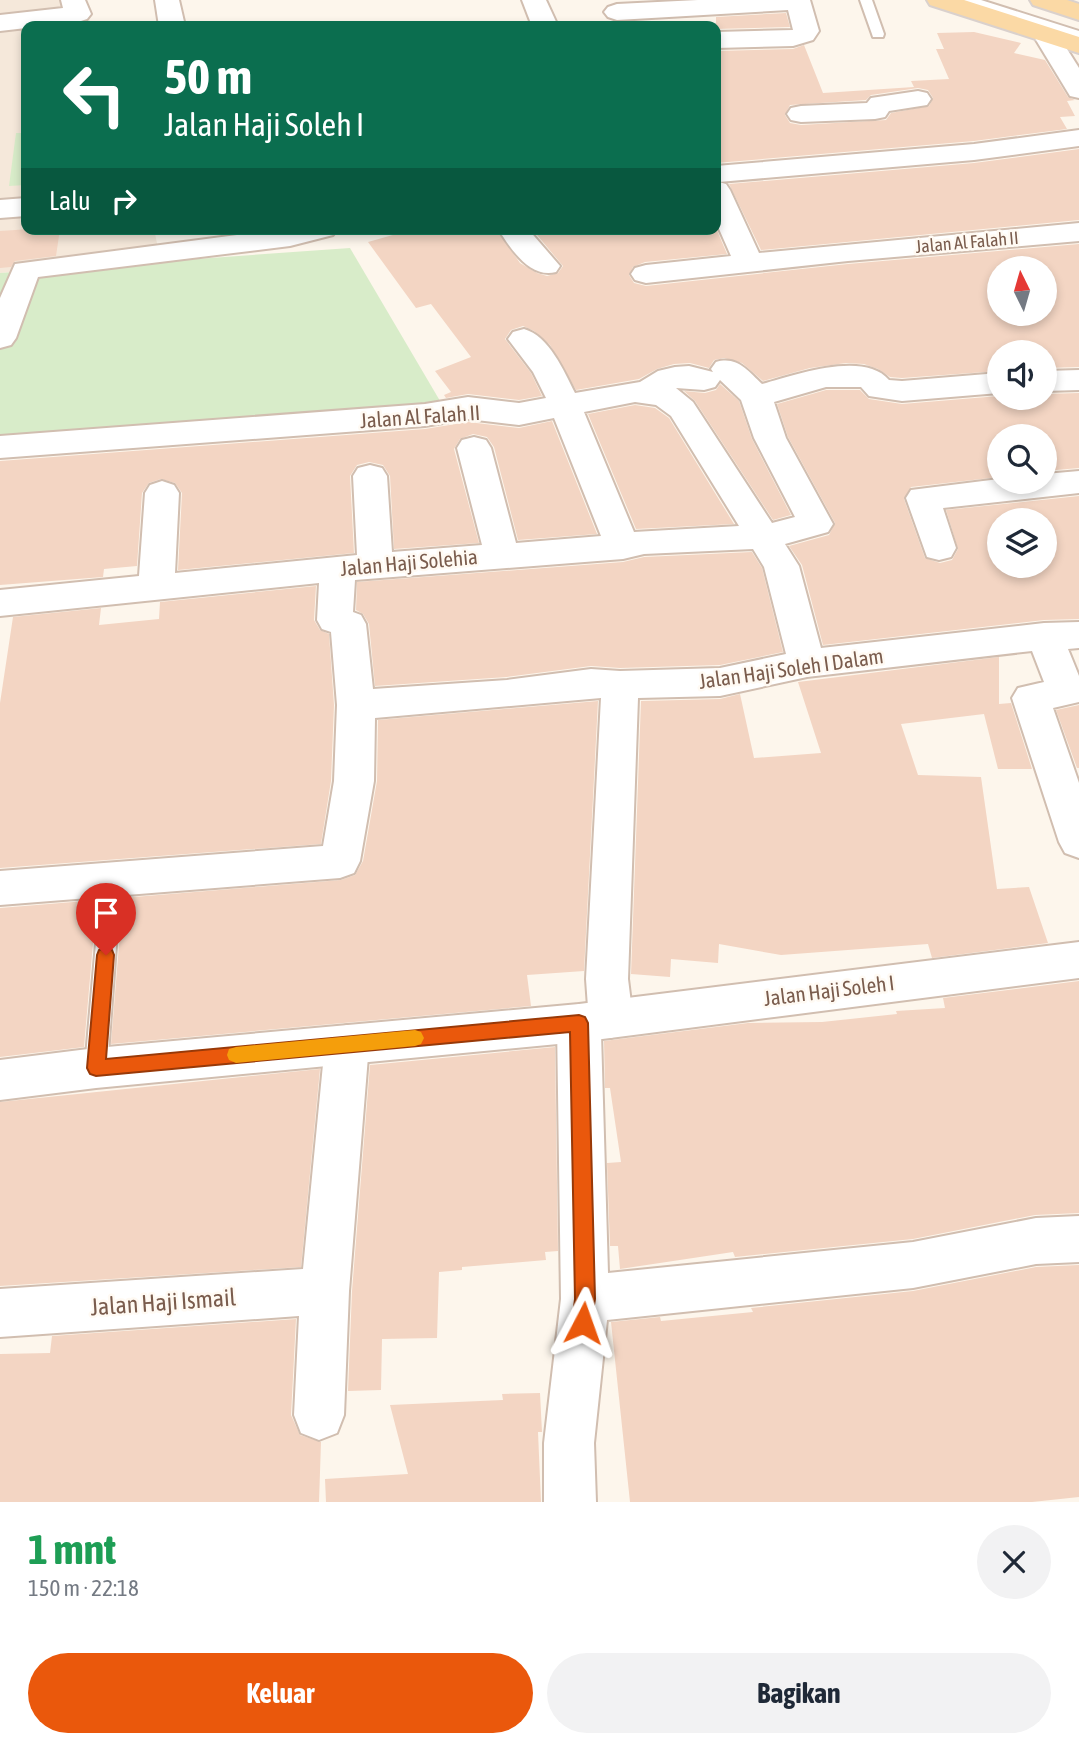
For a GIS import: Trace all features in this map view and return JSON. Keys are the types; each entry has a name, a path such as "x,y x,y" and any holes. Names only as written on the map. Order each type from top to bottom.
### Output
{"main road":[{"path":"939,0 1079,46"},
{"path":"1042,0 1079,12"}],"street":[{"path":"167,0 171,21"},
{"path":"534,0 543,21"},
{"path":"617,12 798,1 806,31 804,35 793,38 721,40"},
{"path":"0,23 79,13"},
{"path":"1046,35 1079,90"},
{"path":"824,164 796,103 875,111 880,103 918,99"},
{"path":"721,174 974,152 1079,138"},
{"path":"721,201 749,264"},
{"path":"0,209 21,207"},
{"name":"Jalan Al Falah II","path":"646,274 848,252 1079,232"},
{"path":"0,338 13,271 298,235"},
{"path":"517,235 545,266"},
{"path":"524,339 547,369 566,407 623,547"},
{"name":"Jalan Al Falah II","path":"0,447 425,415 468,408 519,414 566,407 590,399 650,391 662,380 673,376 715,374 756,396"},
{"path":"756,396 826,377 870,377 880,389 902,391 987,384"},
{"path":"1057,380 1079,380"},
{"path":"650,391 665,395 682,409 780,566 807,663"},
{"name":"Jalan Haji Solehia","path":"0,603 502,554 623,547 644,542 762,537 816,524 770,438 761,418 756,396"},
{"path":"474,448 502,554"},
{"path":"0,888 340,861 354,781 356,705 348,624 335,620 356,567 370,476"},
{"path":"939,548 923,498 1079,482"},
{"path":"156,587 162,493"},
{"name":"Jalan Haji Soleh I Dalam","path":"356,705 507,694 591,683 620,685 720,682 807,663 1061,636 1067,692 1031,698 1079,842"},
{"path":"570,1502 569,1443 585,1299 595,1021 607,979 620,685"},
{"name":"Jalan Haji Soleh I","path":"0,1080 96,1068 595,1021 1079,960"},
{"path":"319,1415 326,1291 347,1044"},
{"path":"585,1299 913,1265 1036,1241 1079,1239"},
{"name":"Jalan Haji Ismail","path":"0,1313 326,1291"}],"lane":[{"path":"866,0 878,34"},
{"path":"968,0 1079,35"},
{"path":"1012,0 1079,22"},
{"path":"96,1068 107,932"}],"shaded area":[{"path":"0,0 81,0 90,21 21,21 21,235 155,235 161,262 0,273"}],"green space":[{"path":"16,133 21,133 21,185 9,186"},
{"path":"350,248 443,406 0,443 0,273"}],"building":[{"path":"786,13 790,27 721,29 721,21 716,21 716,17"},
{"path":"974,32 1021,43 1014,53 1045,60 1068,97 1075,100 1067,101 1075,116 1060,117 1067,129 974,141 721,163 721,51 793,49 804,45 823,93 914,87 911,81 949,79 936,49 944,49 937,33","holes":["918,88 928,90 933,98 929,106 891,113 886,120 801,125 790,123 785,115 790,105 866,100 871,95"]},
{"path":"1079,149 1079,220 761,250 729,184 974,163"},
{"path":"21,230 21,235 59,235 56,256 15,261 11,267 0,268 0,231"},
{"path":"393,235 500,235 520,263 547,276 558,273 563,266 537,235 719,235 727,254 645,262 633,267 629,275 634,283 646,286 848,264 1079,244 1079,367 1057,368 1057,340 987,340 987,372 902,378 890,377 864,364 846,363 810,368 763,381 742,363 724,358 714,360 709,368 690,363 674,364 657,369 639,379 576,390 550,345 534,331 523,326 511,330 505,339 531,373 542,396 519,400 468,394 446,398 444,395 451,392 435,371 471,357 431,304 416,308 368,242"},
{"path":"720,384 739,401 752,439 791,515 773,520 695,401 684,391 705,393 716,390"},
{"path":"826,390 860,390 869,399 902,404 987,397 987,410 1057,410 1057,394 1079,393 1079,468 1057,470 1057,424 987,424 987,478 911,487 904,499 925,558 940,563 952,560 958,549 946,510 1079,496 1079,619 1044,620 823,645 802,565 789,546 829,535 835,523 788,437 777,404"},
{"path":"635,405 655,408 669,418 734,524 636,529 588,414"},
{"path":"552,421 597,534 518,540 494,447 487,437 473,434 460,439 454,449 479,543 394,549 390,476 383,465 369,462 357,465 350,476 354,553 178,570 182,493 175,483 161,479 149,483 142,493 137,566 104,569 103,577 0,585 0,461 425,429 468,422 519,428"},
{"path":"752,552 762,568 783,652 720,665 620,668 591,666 507,677 375,686 369,624 363,614 356,610 357,582 623,562 644,557"},
{"path":"316,586 314,620 320,630 329,634 334,705 331,781 321,844 0,868 0,703 13,617 101,608 99,625 159,619 160,602"},
{"path":"999,657 999,704 1011,703 1032,769 998,769 984,714 901,724 918,775 981,777 997,889 1029,887 1048,943 932,958 928,944 781,955 719,944 718,963 671,959 670,977 631,974 641,701 720,699 740,694 754,758 821,753 798,682"},
{"path":"598,701 584,971 527,975 531,1006 111,1044 120,932 115,924 106,921 98,925 94,932 84,1047 0,1057 0,908 341,880 355,875 363,861 377,781 378,720"},
{"path":"1079,705 1079,768 1077,768 1056,710"},
{"path":"1079,981 1079,1213 1035,1215 913,1239 735,1257 733,1252 620,1269 618,1246 610,1246 607,1163 621,1162 610,1088 605,1088 604,1041 748,1023 822,1022 897,1014 896,1011 945,1008 943,998"},
{"path":"555,1047 558,1251 545,1252 546,1260 462,1267 462,1270 439,1272 437,1338 382,1339 381,1390 348,1391 352,1291 370,1065"},
{"path":"320,1069 301,1267 0,1286 0,1102"},
{"path":"1079,1265 1079,1497 1032,1502 630,1502 611,1322 660,1317 661,1321 753,1312 751,1308 913,1291 1036,1267"},
{"path":"296,1319 291,1415 300,1435 321,1442 319,1502 0,1502 0,1354 50,1353 52,1336"},
{"path":"540,1393 542,1432 538,1432 541,1502 326,1502 325,1479 408,1474 390,1405 503,1400 502,1394"}],"slow traffic":[{"path":"236,1055 415,1038"}],"route":[{"path":"106,955 96,1068 579,1023 585,1299 583,1323"}]}
